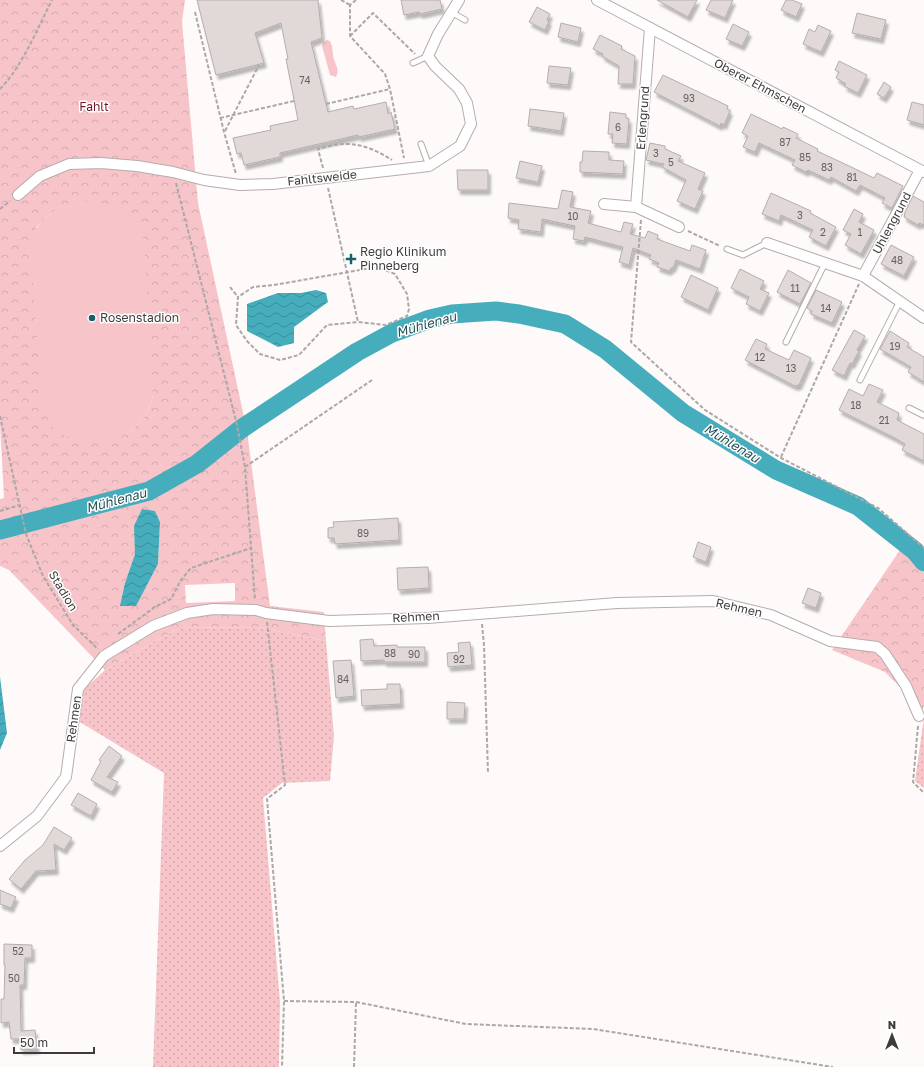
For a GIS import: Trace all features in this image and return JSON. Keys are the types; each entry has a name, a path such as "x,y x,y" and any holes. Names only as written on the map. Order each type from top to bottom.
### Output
{"street":[{"path":"424,58 459,0"},
{"name":"Oberer Ehmschen","path":"597,0 922,171"},
{"name":"Erlengrund","path":"639,209 650,28"},
{"name":"Fahltsweide","path":"18,195 40,176 69,164 101,163 173,172 204,180 240,185 272,184 429,166 460,146 471,124 467,103 460,89 424,58"},
{"name":"Uhlengrund","path":"863,276 922,171"},
{"path":"604,204 639,209 679,227"},
{"path":"767,243 863,276 924,318"},
{"name":"Rehmen","path":"0,846 37,816 66,776 78,689 104,656 154,626 186,613 213,609 256,610 266,613 329,621 428,618 617,603 713,601 771,615 830,641 877,647 885,654 906,686 919,716"}],"lane":[{"path":"451,12 465,20"},
{"path":"413,63 424,58"},
{"path":"421,144 429,166"},
{"path":"727,249 743,255 767,243"},
{"path":"786,342 825,263"},
{"path":"860,380 900,301"},
{"path":"909,408 924,415"}],"path":[{"path":"0,89 7,82 25,53 52,0"},
{"path":"341,0 350,5"},
{"path":"350,5 356,0"},
{"path":"350,5 350,36 385,74 390,89 406,169"},
{"path":"195,12 220,118 240,185"},
{"path":"350,36 373,12 424,58"},
{"path":"224,132 259,65"},
{"path":"326,104 390,89"},
{"path":"220,118 294,101"},
{"path":"358,322 318,149 344,144 361,145 382,154 406,169"},
{"path":"173,172 237,425 245,467 256,610"},
{"path":"0,209 18,195"},
{"path":"639,209 631,342 705,410 781,458 878,508 924,548"},
{"path":"679,227 727,249"},
{"path":"230,287 238,297 236,325 247,341 260,354 280,360 299,355 327,325 358,322 386,325 407,316 409,309 407,294 395,274 377,267 274,285 253,287 238,297"},
{"path":"781,458 863,276"},
{"path":"245,467 372,380"},
{"name":"Stadion","path":"0,416 26,534 43,576 73,625 97,649 104,645"},
{"path":"0,511 20,505"},
{"path":"117,635 155,607 171,599 181,580 191,568 251,548"},
{"path":"266,613 285,785 267,799 284,1001 282,1067"},
{"path":"481,613 484,646 488,773"},
{"path":"919,716 913,782 924,793"},
{"path":"284,1001 356,1002 466,1024 593,1029 833,1067"},
{"path":"354,1067 356,1002"}],"green space":[{"name":"Fahlt","path":"0,0 185,0 182,22 198,203 247,431 270,606 324,612 326,641 257,627 179,628 105,670 9,570 0,566 0,499 4,498 0,424","holes":["63,205 153,396 147,414 130,432 36,228 47,216","155,511 160,522 158,564 136,605 125,583 135,554","235,583 235,601 186,603 185,585"]},
{"path":"327,40 330,41 332,46 333,57 338,71 336,77 330,75 322,46"},
{"name":"Rosenstadion","path":"82,201 112,206 128,214 139,229 144,240 153,396 147,414 130,432 110,442 89,442 65,436 53,427 42,409 30,239 40,224 52,212 63,205"},
{"path":"902,547 924,573 924,707 914,717 901,688 885,672 832,650"},
{"path":"257,627 326,641 334,736 330,781 282,783 263,798 280,1002 279,1067 153,1067 164,773 78,721 83,690 105,670 179,628"},
{"path":"924,717 924,788 915,781"}],"water":[{"path":"316,290 326,293 328,302 294,327 294,343 278,347 247,331 247,304 278,293 301,293"},
{"path":"142,509 155,511 160,522 158,564 136,606 120,606 125,583 135,554 134,526"},
{"path":"0,677 7,733 0,750"}],"building":[{"path":"197,0 318,0 322,38 311,42 328,112 353,106 354,109 386,102 388,114 391,112 395,129 359,137 358,135 280,153 280,157 244,165 241,153 237,154 233,138 271,130 270,126 298,120 286,59 288,59 281,23 255,33 264,63 216,75"},
{"path":"401,0 440,0 442,9 420,14 419,12 404,15"},
{"path":"657,0 697,0 688,17"},
{"path":"711,0 733,0 725,18 706,10"},
{"path":"786,0 792,0 802,4 796,17 781,10"},
{"path":"537,7 550,14 545,30 529,22"},
{"path":"857,13 886,20 881,39 852,33"},
{"path":"561,23 581,28 578,42 558,37"},
{"path":"733,24 749,32 742,46 726,39"},
{"path":"818,25 831,31 821,52 803,44 809,29 815,32"},
{"path":"600,35 622,46 621,49 635,56 633,84 618,84 619,66 602,56 603,54 593,49"},
{"path":"839,61 867,75 858,93 844,86 846,84 836,78 839,72 835,70"},
{"path":"549,66 571,68 568,85 547,83"},
{"path":"663,75 728,106 727,109 730,111 724,125 721,123 720,126 654,92"},
{"path":"884,82 891,87 884,98 877,94"},
{"path":"912,102 924,105 924,125 907,120"},
{"path":"530,109 564,113 561,131 528,126"},
{"path":"610,112 626,114 626,118 629,119 627,144 612,143 613,134 608,134"},
{"path":"751,114 782,129 783,127 798,134 796,138 818,149 817,151 874,178 877,173 903,186 892,208 882,203 885,198 860,185 856,191 831,177 829,180 808,170 806,172 792,165 795,160 759,143 755,152 743,147 748,136 742,133"},
{"path":"650,143 665,146 665,149 681,156 678,161 705,173 698,189 703,191 695,209 677,201 686,180 662,167 664,164 646,160"},
{"path":"583,151 609,152 609,160 624,161 623,174 580,172 580,162 582,162"},
{"path":"520,161 542,166 538,182 516,178"},
{"path":"457,170 488,170 488,190 458,190"},
{"path":"562,190 573,192 570,207 591,211 588,223 621,232 624,222 633,224 630,234 645,238 648,231 658,235 657,239 690,251 692,245 706,250 700,269 676,260 673,268 669,271 657,267 659,263 649,259 651,255 633,248 629,265 619,262 623,247 585,237 584,241 573,239 575,226 542,219 541,232 518,229 519,220 508,218 509,203 558,209"},
{"path":"771,193 811,211 810,213 836,227 826,246 809,237 813,230 781,215 779,221 762,214"},
{"path":"913,196 924,202 924,225 919,223 918,225 904,217"},
{"path":"854,209 863,214 859,222 874,230 861,254 845,245 851,234 843,230"},
{"path":"891,245 914,257 904,276 881,264"},
{"path":"740,269 764,281 760,289 769,293 760,311 746,304 749,297 731,288"},
{"path":"788,270 811,283 800,304 777,292"},
{"path":"691,275 718,288 708,310 681,297"},
{"path":"816,290 842,302 832,323 811,314 812,311 807,308"},
{"path":"854,330 865,336 857,350 859,351 852,364 850,363 844,376 832,370"},
{"path":"890,331 909,343 907,347 924,357 924,382 908,372 911,367 880,349"},
{"path":"756,339 767,344 765,349 789,360 794,350 811,358 799,385 795,386 745,360"},
{"path":"869,384 883,390 877,402 899,413 897,420 924,434 924,461 902,450 905,444 895,438 839,410 849,389 863,396"},
{"path":"398,518 399,540 335,544 334,538 328,538 328,528 334,527 333,522"},
{"path":"698,542 711,547 706,562 693,557"},
{"path":"428,567 429,588 398,590 397,568"},
{"path":"808,588 821,593 816,608 802,603"},
{"path":"373,639 374,646 397,645 397,647 425,647 425,662 384,662 384,660 361,661 360,640"},
{"path":"470,642 472,665 448,667 447,653 459,652 458,643"},
{"path":"351,660 354,696 336,698 333,661"},
{"path":"387,684 400,684 401,704 362,706 361,690 387,689"},
{"path":"447,702 465,703 464,719 447,719"},
{"path":"109,746 122,756 107,777 118,782 112,792 91,780 101,761 99,760"},
{"path":"78,793 97,804 91,816 71,805"},
{"path":"54,827 72,838 64,850 54,844 56,870 36,871 21,889 9,879 25,860 43,845"},
{"path":"0,890 16,897 11,908 0,904"},
{"path":"4,944 32,945 32,958 25,958 24,985 20,985 21,1031 35,1030 37,1049 21,1050 20,1039 11,1039 9,1022 1,1023 1,999 4,999"}],"waterway":[{"name":"Mühlenau","path":"0,530 149,491 197,464 241,429 357,352 392,333 430,319 452,314 496,311 519,314 565,324 605,349 683,413 776,470 858,506 915,551 924,562"}],"place":[{"name":"Regio Klinikum Pinneberg","path":"351,259"},
{"name":"Rosenstadion","path":"92,318"}]}
